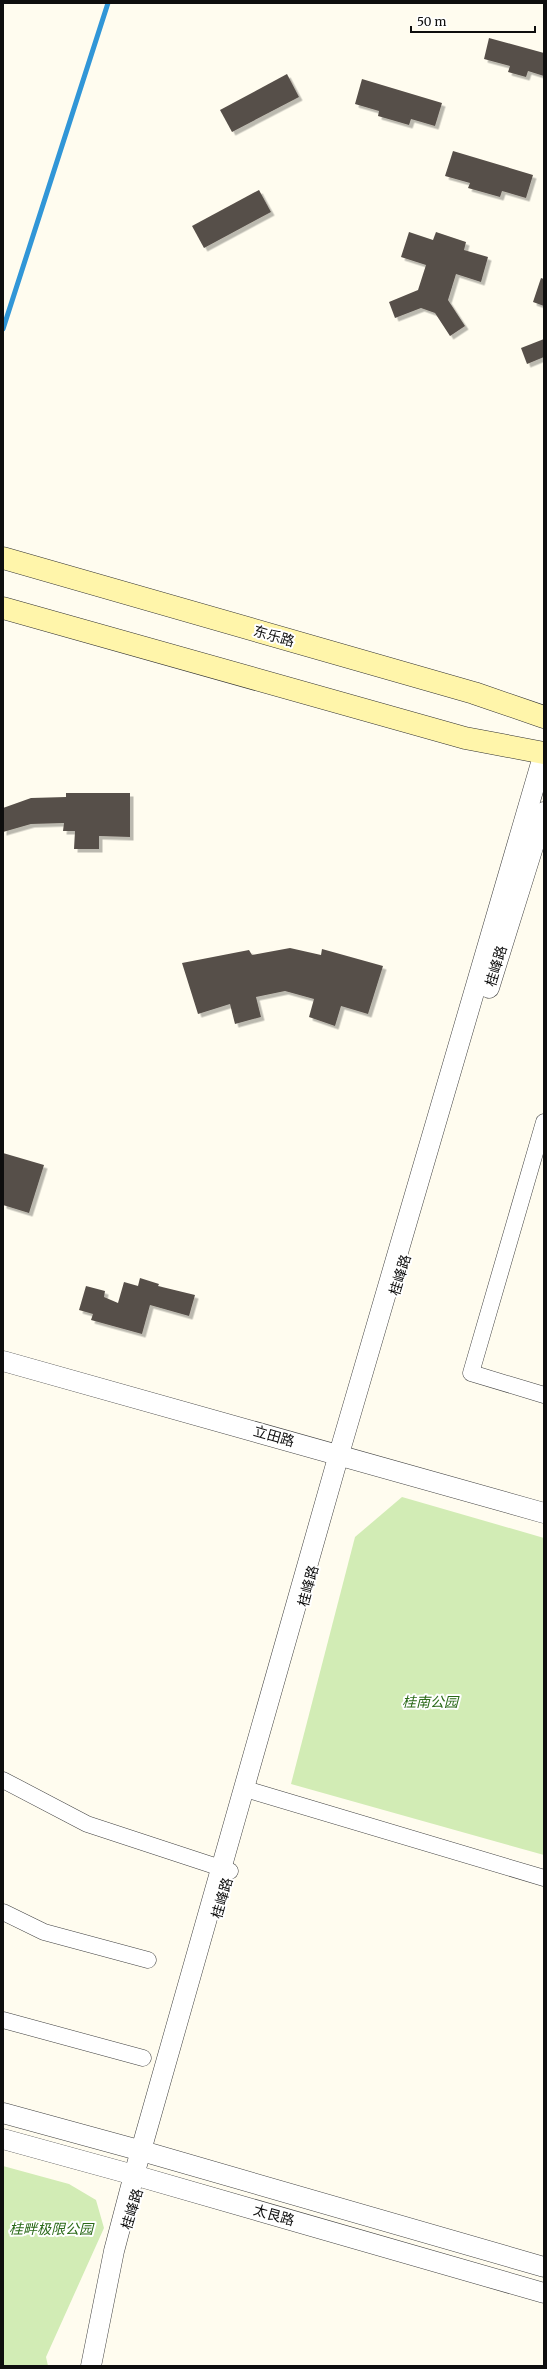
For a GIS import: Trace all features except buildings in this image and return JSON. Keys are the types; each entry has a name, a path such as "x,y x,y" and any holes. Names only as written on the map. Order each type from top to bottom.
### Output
{"main road":[{"path":"3,553 35,568"},
{"name":"东乐路","path":"3,558 466,691 544,717"},
{"path":"3,608 466,738 544,753"}],"street":[{"path":"3,1780 88,1824 226,1869 341,1455 544,753"},
{"name":"桂峰路","path":"91,2366 114,2251 146,2152 226,1869 252,1792 341,1455 544,812"},
{"path":"543,1129 471,1373 544,1395"},
{"name":"立田路","path":"3,1361 544,1513"},
{"path":"252,1792 544,1878"},
{"path":"3,1912 44,1932 148,1960"},
{"path":"3,2020 143,2058"},
{"name":"太艮路","path":"3,2113 146,2152 544,2267"},
{"name":"太艮路","path":"3,2139 138,2176 544,2294"},
{"name":"桂峰路","path":"95,2366 119,2251 138,2176"}],"green space":[{"name":"桂南公园","path":"402,1497 544,1538 544,1855 291,1784 355,1537"},
{"name":"桂畔极限公园","path":"3,2166 69,2184 96,2200 104,2228 46,2357 48,2366 3,2366"}],"waterway":[{"path":"3,329 108,3"}]}
